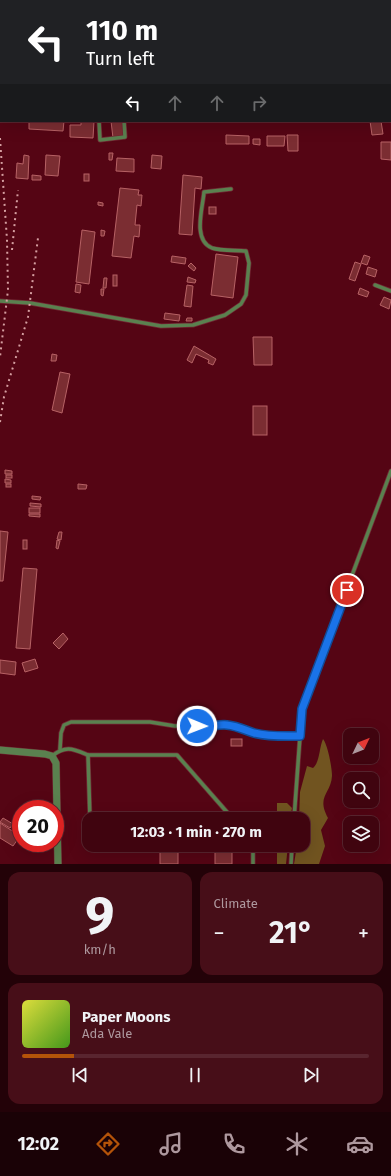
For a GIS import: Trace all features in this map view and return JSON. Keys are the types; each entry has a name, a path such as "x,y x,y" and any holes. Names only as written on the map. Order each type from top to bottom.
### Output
{"street":[{"path":"0,750 39,752 52,756 56,763 58,772 58,864"}],"lane":[{"path":"99,122 100,140 126,137 124,122"},
{"path":"0,301 30,303 161,326 193,325 225,315 241,304 246,295 249,263 246,251 212,248 204,242 200,232 204,192 231,189"},
{"path":"375,285 391,291"},
{"path":"295,812 302,709 391,470"},
{"path":"60,749 60,733 64,725 71,722 150,722 175,726 190,725 204,727 225,725 239,727 254,733 278,736 300,736"},
{"path":"52,756 60,749 74,749 88,755 177,755 227,812"},
{"path":"88,755 90,812"},
{"path":"253,852 253,864"},
{"path":"291,864 292,852"}],"shaded area":[{"path":"323,739 328,751 332,776 323,805 328,818 321,830 325,846 319,864 294,864 296,852 310,852 310,812 299,812 300,792 307,766 313,768 318,759"},
{"path":"277,803 287,803 292,808 291,812 277,812"},
{"path":"277,852 287,852 286,864 277,864"}],"building":[{"path":"29,122 64,122 63,131 29,129"},
{"path":"81,122 94,122 93,138 70,137 70,125 81,125"},
{"path":"111,122 123,122 125,136 113,138"},
{"path":"370,122 381,122 383,134 372,135"},
{"path":"226,135 249,136 249,144 226,144"},
{"path":"287,135 298,135 298,151 288,151"},
{"path":"267,136 285,136 284,146 267,146"},
{"path":"253,139 260,139 260,145 253,144"},
{"path":"381,142 391,142 391,160 381,159"},
{"path":"109,153 113,153 112,160 109,160"},
{"path":"24,155 29,156 28,179 16,178 17,163 23,164"},
{"path":"46,155 60,156 58,176 45,175"},
{"path":"152,155 162,156 161,169 151,168"},
{"path":"117,158 134,159 134,172 116,171"},
{"path":"84,174 89,174 89,181 84,181"},
{"path":"32,175 41,176 41,180 32,180"},
{"path":"183,175 202,177 201,189 195,188 192,235 179,234"},
{"path":"120,188 139,190 138,195 142,195 141,206 137,205 135,225 140,225 139,237 134,236 131,258 112,256"},
{"path":"98,202 103,203 103,206 98,205"},
{"path":"209,207 216,207 216,214 209,214"},
{"path":"82,230 95,232 89,284 76,282"},
{"path":"101,230 105,231 104,236 101,236"},
{"path":"216,254 238,257 233,298 211,295"},
{"path":"364,255 370,257 367,265 361,263"},
{"path":"172,256 186,258 185,264 171,262"},
{"path":"355,262 361,264 355,281 349,279"},
{"path":"191,263 196,268 194,271 188,266"},
{"path":"368,267 377,270 375,277 366,274"},
{"path":"113,275 117,275 117,286 113,286"},
{"path":"188,277 196,280 195,283 187,282"},
{"path":"104,278 107,278 106,288 103,288"},
{"path":"76,284 81,285 80,293 75,292"},
{"path":"187,285 193,286 191,307 184,306"},
{"path":"360,288 369,292 367,297 358,294"},
{"path":"101,289 104,289 103,296 101,295"},
{"path":"384,297 391,300 389,309 380,305"},
{"path":"165,313 180,315 179,321 164,319"},
{"path":"187,318 192,318 192,321 186,321"},
{"path":"253,337 272,337 272,365 254,365"},
{"path":"194,346 216,359 213,365 208,363 209,360 196,354 192,363 187,360"},
{"path":"52,354 57,355 56,361 51,361"},
{"path":"60,372 70,374 62,413 52,410"},
{"path":"253,406 267,406 267,435 253,435"},
{"path":"5,470 12,471 12,474 5,474"},
{"path":"6,475 12,475 12,478 6,478"},
{"path":"5,479 11,480 11,483 5,483"},
{"path":"6,484 11,484 11,487 6,487"},
{"path":"78,484 87,485 86,489 78,489"},
{"path":"32,496 41,497 40,500 32,499"},
{"path":"30,503 41,504 41,507 30,506"},
{"path":"29,508 40,508 40,513 29,513"},
{"path":"29,514 40,514 40,517 29,516"},
{"path":"0,531 8,532 3,581 0,581"},
{"path":"59,532 62,532 61,540 57,539"},
{"path":"23,540 27,540 27,549 23,549"},
{"path":"57,540 60,541 58,549 56,548"},
{"path":"23,568 37,569 30,649 16,648"},
{"path":"63,633 68,639 59,649 53,643"},
{"path":"35,659 38,668 25,672 22,663"},
{"path":"0,660 16,662 15,675 0,673"},
{"path":"231,739 242,739 242,746 231,746"},
{"path":"3,818 12,823 12,825 10,828 0,822"},
{"path":"0,823 12,831 12,845 0,838"},
{"path":"160,852 178,852 178,864 160,864"},
{"path":"215,852 232,852 232,864 215,864"}],"railway":[{"path":"0,138 7,240 8,290 0,357"},
{"path":"12,250 18,190"},
{"path":"0,422 4,397 28,317 38,238"}],"route":[{"path":"197,726 204,727 225,725 239,727 254,733 278,736 300,736 302,709 347,590"}]}
